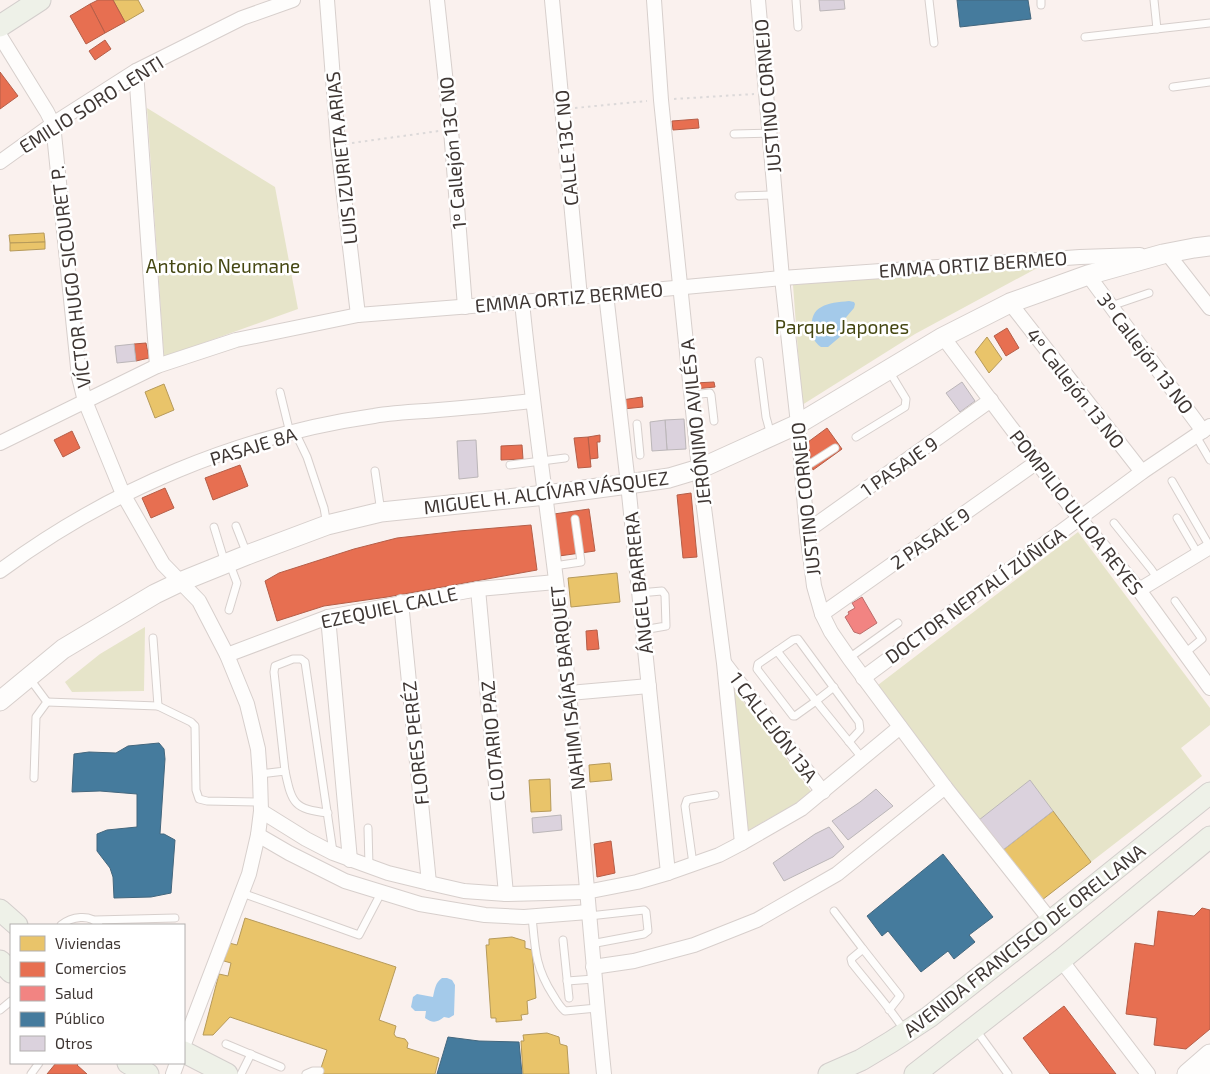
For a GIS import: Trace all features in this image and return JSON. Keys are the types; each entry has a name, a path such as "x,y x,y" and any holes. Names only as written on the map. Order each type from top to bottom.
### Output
{"main road":[{"path":"0,26 40,0"},
{"name":"AVENIDA FRANCISCO DE ORELLANA","path":"829,1074 861,1060 928,1017 1051,922 1210,793"},
{"name":"AVENIDA FRANCISCO DE ORELLANA","path":"919,1073 1061,960 1210,837"},
{"path":"0,910 16,924"},
{"path":"0,961 10,971"},
{"path":"185,1053 227,1074"}],"street":[{"name":"EMILIO SORO LENTI","path":"0,162 53,124 136,71 242,18 293,0"},
{"name":"LUIS IZURIETA ARIAS","path":"327,0 338,145 358,315"},
{"name":"1º Callejón 13C NO","path":"437,0 451,130 465,307"},
{"name":"CALLE 13C NO","path":"552,0 580,297"},
{"name":"JERÓNIMO AVILÉS A","path":"654,0 691,395 724,663 742,843"},
{"name":"JUSTINO CORNEJO","path":"758,0 782,278 798,424 807,531 814,586 822,614 831,632 863,678 945,787 1051,922"},
{"name":"VÍCTOR HUGO SICOURET P.","path":"0,36 53,124 79,377 85,401 123,494 163,564 199,601 228,655 245,697 253,725 260,774 261,806 258,835 249,874 185,1041"},
{"path":"136,71 157,366"},
{"name":"MIGUEL H. ALCÍVAR VÁSQUEZ","path":"0,701 63,649 155,594 227,562 327,525 381,512 546,495 628,484 669,478 699,469 798,424 943,337 1010,303 1088,275 1165,254 1210,246"},
{"path":"1165,254 1210,308"},
{"name":"EMMA ORTIZ BERMEO","path":"0,444 157,366 236,340 358,315 782,278 1080,257 1165,254"},
{"name":"3º Callejón 13 NO","path":"1088,275 1203,431"},
{"name":"ÁNGEL BARRERA","path":"606,294 628,484 668,873"},
{"name":"NAHIM ISAÍAS BARQUET","path":"522,302 532,402 546,495 569,694 593,973 604,1074"},
{"name":"4º Callejón 13 NO","path":"1010,303 1142,472"},
{"name":"POMPILIO ULLOA REYES","path":"943,337 1079,518 1139,590 1210,688"},
{"name":"1 PASAJE 9","path":"807,531 991,400"},
{"name":"PASAJE 8A","path":"0,571 29,549 123,494 222,453 292,432 374,416 532,402"},
{"name":"DOCTOR NEPTALÍ ZÚÑIGA","path":"863,678 1142,472 1203,431"},
{"name":"2 PASAJE 9","path":"822,614 1037,462"},
{"path":"1139,590 1206,549"},
{"name":"EZEQUIEL CALLE","path":"228,655 328,617 478,589 556,582"},
{"name":"CLOTARIO PAZ","path":"478,589 506,894"},
{"name":"FLORES PERÉZ","path":"402,602 429,884"},
{"path":"328,617 350,860"},
{"name":"1 CALLEJÓN 13A","path":"724,663 823,792"},
{"path":"569,694 649,686"},
{"path":"261,806 306,839 334,853 388,873 429,884 464,891 506,894 586,892 637,882 668,873 719,855 742,843 801,809 900,727"},
{"path":"593,973 694,945 757,920 837,874 945,787"},
{"path":"258,835 345,881 420,904 485,915 588,914"},
{"path":"1061,960 1148,1074"},
{"path":"1186,1074 1210,1054"}],"lane":[{"path":"796,0 798,26"},
{"path":"929,0 934,43"},
{"path":"1154,0 1157,29"},
{"path":"1085,37 1210,23"},
{"path":"1173,87 1210,82"},
{"path":"734,134 770,133"},
{"path":"739,196 775,195"},
{"path":"1111,306 1149,293"},
{"path":"759,362 766,417 771,436"},
{"path":"856,437 905,407 906,400 888,370"},
{"path":"280,392 292,432 306,457 324,508 327,525"},
{"path":"691,395 710,393 714,421"},
{"path":"624,450 640,452 637,424"},
{"path":"1203,431 1210,460"},
{"path":"802,469 835,448"},
{"path":"510,466 565,458"},
{"path":"375,471 381,512"},
{"path":"1172,481 1206,549"},
{"path":"1177,518 1206,549"},
{"path":"554,566 581,562 575,519"},
{"path":"1114,523 1158,579"},
{"path":"236,526 247,555"},
{"path":"214,528 237,582 230,610"},
{"path":"639,593 662,591 665,595 666,626 643,630"},
{"path":"1175,602 1202,639 1185,654"},
{"path":"849,658 898,624"},
{"path":"153,638 158,706"},
{"path":"834,687 816,702 793,716 756,666 793,640 798,639 834,687 860,726 860,730 850,742"},
{"path":"777,651 816,702 863,758"},
{"path":"328,813 306,810 290,795 285,771 274,672 275,666 293,659 301,658 305,662 328,813 334,853"},
{"path":"29,676 47,702"},
{"path":"47,702 158,706 191,722 195,726 196,790 199,798 207,801 261,806"},
{"path":"34,778 36,717 47,702"},
{"path":"260,774 285,771"},
{"path":"693,864 685,806 687,800 715,794"},
{"path":"368,828 369,866"},
{"path":"242,893 359,935 381,893"},
{"path":"588,914 641,909 646,912 648,931 644,934 591,944"},
{"path":"834,911 900,996 889,1010"},
{"path":"532,916 536,961 545,983 560,1007 565,1011 597,1008"},
{"path":"62,924 66,921 82,917 97,923 175,918"},
{"path":"563,940 569,998"},
{"path":"863,949 851,959 852,963 906,1032"},
{"path":"567,981 593,973"},
{"path":"0,1010 10,1002"},
{"path":"974,1028 1008,1074"},
{"path":"226,1044 281,1067"},
{"path":"241,1074 251,1054"},
{"path":"306,1074 320,1071"}],"path":[{"path":"338,145 451,130"}],"green space":[{"name":"Antonio Neumane","path":"147,108 275,187 298,309 164,357"},
{"name":"Parque Japones","path":"1052,260 915,334 802,405 793,285"},
{"path":"1078,532 1210,708 1210,725 1181,748 1202,776 1091,862 1030,781 979,820 878,685"},
{"path":"145,627 144,691 72,692 65,682 100,654"},
{"path":"730,684 813,794 745,832"}],"water":[{"path":"849,301 855,304 854,308 842,322 841,336 828,347 821,347 815,342 812,330 812,322 817,310 827,304"},
{"path":"442,978 452,980 455,985 454,1015 437,1021 430,1021 425,1018 426,1011 415,1011 411,1007 413,997 417,994 433,997 437,984"}],"building: Viviendas":[{"path":"113,0 138,0 144,11 125,22"},
{"path":"44,233 45,242 10,243 9,235"},
{"path":"45,242 45,249 10,251 10,243"},
{"path":"987,337 1002,359 989,373 975,352"},
{"path":"164,384 174,410 155,418 145,392"},
{"path":"617,573 620,602 571,607 568,578"},
{"path":"610,763 612,780 590,782 589,765"},
{"path":"550,779 551,811 531,812 529,780"},
{"path":"1053,811 1091,862 1042,900 1003,850"},
{"path":"245,918 396,967 379,1020 396,1026 394,1034 396,1037 405,1039 408,1043 407,1048 439,1058 435,1074 319,1074 327,1050 230,1017 213,1035 203,1035 219,974 228,976 231,963 224,961 229,943 237,945"},
{"path":"512,937 525,941 525,948 532,950 536,998 527,1001 528,1014 521,1015 522,1020 496,1022 496,1018 491,1018 486,945 489,945 489,939"},
{"path":"547,1033 559,1037 560,1044 567,1046 569,1074 523,1074 521,1041 524,1041 523,1035"}],"building: Comercios":[{"path":"98,0 113,0 125,22 105,33 90,4"},
{"path":"90,4 105,33 86,44 70,16"},
{"path":"105,40 111,49 95,60 89,51"},
{"path":"0,72 18,96 0,109"},
{"path":"698,119 699,128 673,130 672,121"},
{"path":"1007,328 1019,348 1006,356 994,336"},
{"path":"146,343 149,358 136,361 134,344"},
{"path":"714,382 715,387 694,389 694,383"},
{"path":"642,397 643,407 623,409 622,400"},
{"path":"827,428 842,449 813,470 808,442"},
{"path":"72,431 80,448 63,457 54,440"},
{"path":"600,435 600,442 597,442 598,458 590,459 588,437"},
{"path":"588,437 591,467 578,468 574,438"},
{"path":"522,445 523,459 501,460 501,446"},
{"path":"240,465 248,486 213,500 205,478"},
{"path":"165,488 174,508 151,518 142,498"},
{"path":"691,493 697,557 683,558 677,495"},
{"path":"589,509 595,551 559,556 554,514"},
{"path":"531,525 537,570 387,597 324,606 277,621 265,581 279,573 354,549 397,538"},
{"path":"597,630 599,649 587,650 586,631"},
{"path":"611,841 615,873 597,877 594,844"},
{"path":"1202,908 1210,910 1210,1029 1186,1049 1154,1045 1157,1018 1126,1014 1135,943 1154,946 1158,911 1194,916"},
{"path":"1064,1006 1116,1074 1050,1074 1023,1038"},
{"path":"55,1064 78,1064 87,1074 47,1074"}],"building: Salud":[{"path":"862,597 877,623 860,634 854,632 845,617 849,614 848,612 855,608 852,603"}],"building: Público":[{"path":"957,0 1028,0 1031,19 960,27"},
{"path":"159,743 164,749 165,759 160,834 175,840 171,893 151,897 114,898 113,877 110,868 97,851 97,834 107,830 137,827 137,794 100,791 72,792 74,754 89,752 116,753 128,746"},
{"path":"943,854 993,917 969,935 975,942 954,959 948,951 921,972 888,931 882,936 867,916"},
{"path":"448,1037 479,1041 519,1042 522,1074 437,1074"}],"building: Otros":[{"path":"819,0 844,0 845,9 820,11"},
{"path":"134,344 136,361 117,363 115,346"},
{"path":"962,382 975,401 960,412 946,393"},
{"path":"684,419 686,449 667,450 665,420"},
{"path":"665,420 667,450 652,451 650,422"},
{"path":"476,440 478,477 459,479 457,441"},
{"path":"1030,780 1053,811 1003,850 979,820"},
{"path":"876,789 893,806 848,840 832,821"},
{"path":"561,815 562,830 533,833 532,818"},
{"path":"829,827 844,847 833,857 784,881 773,863 815,834"}]}
